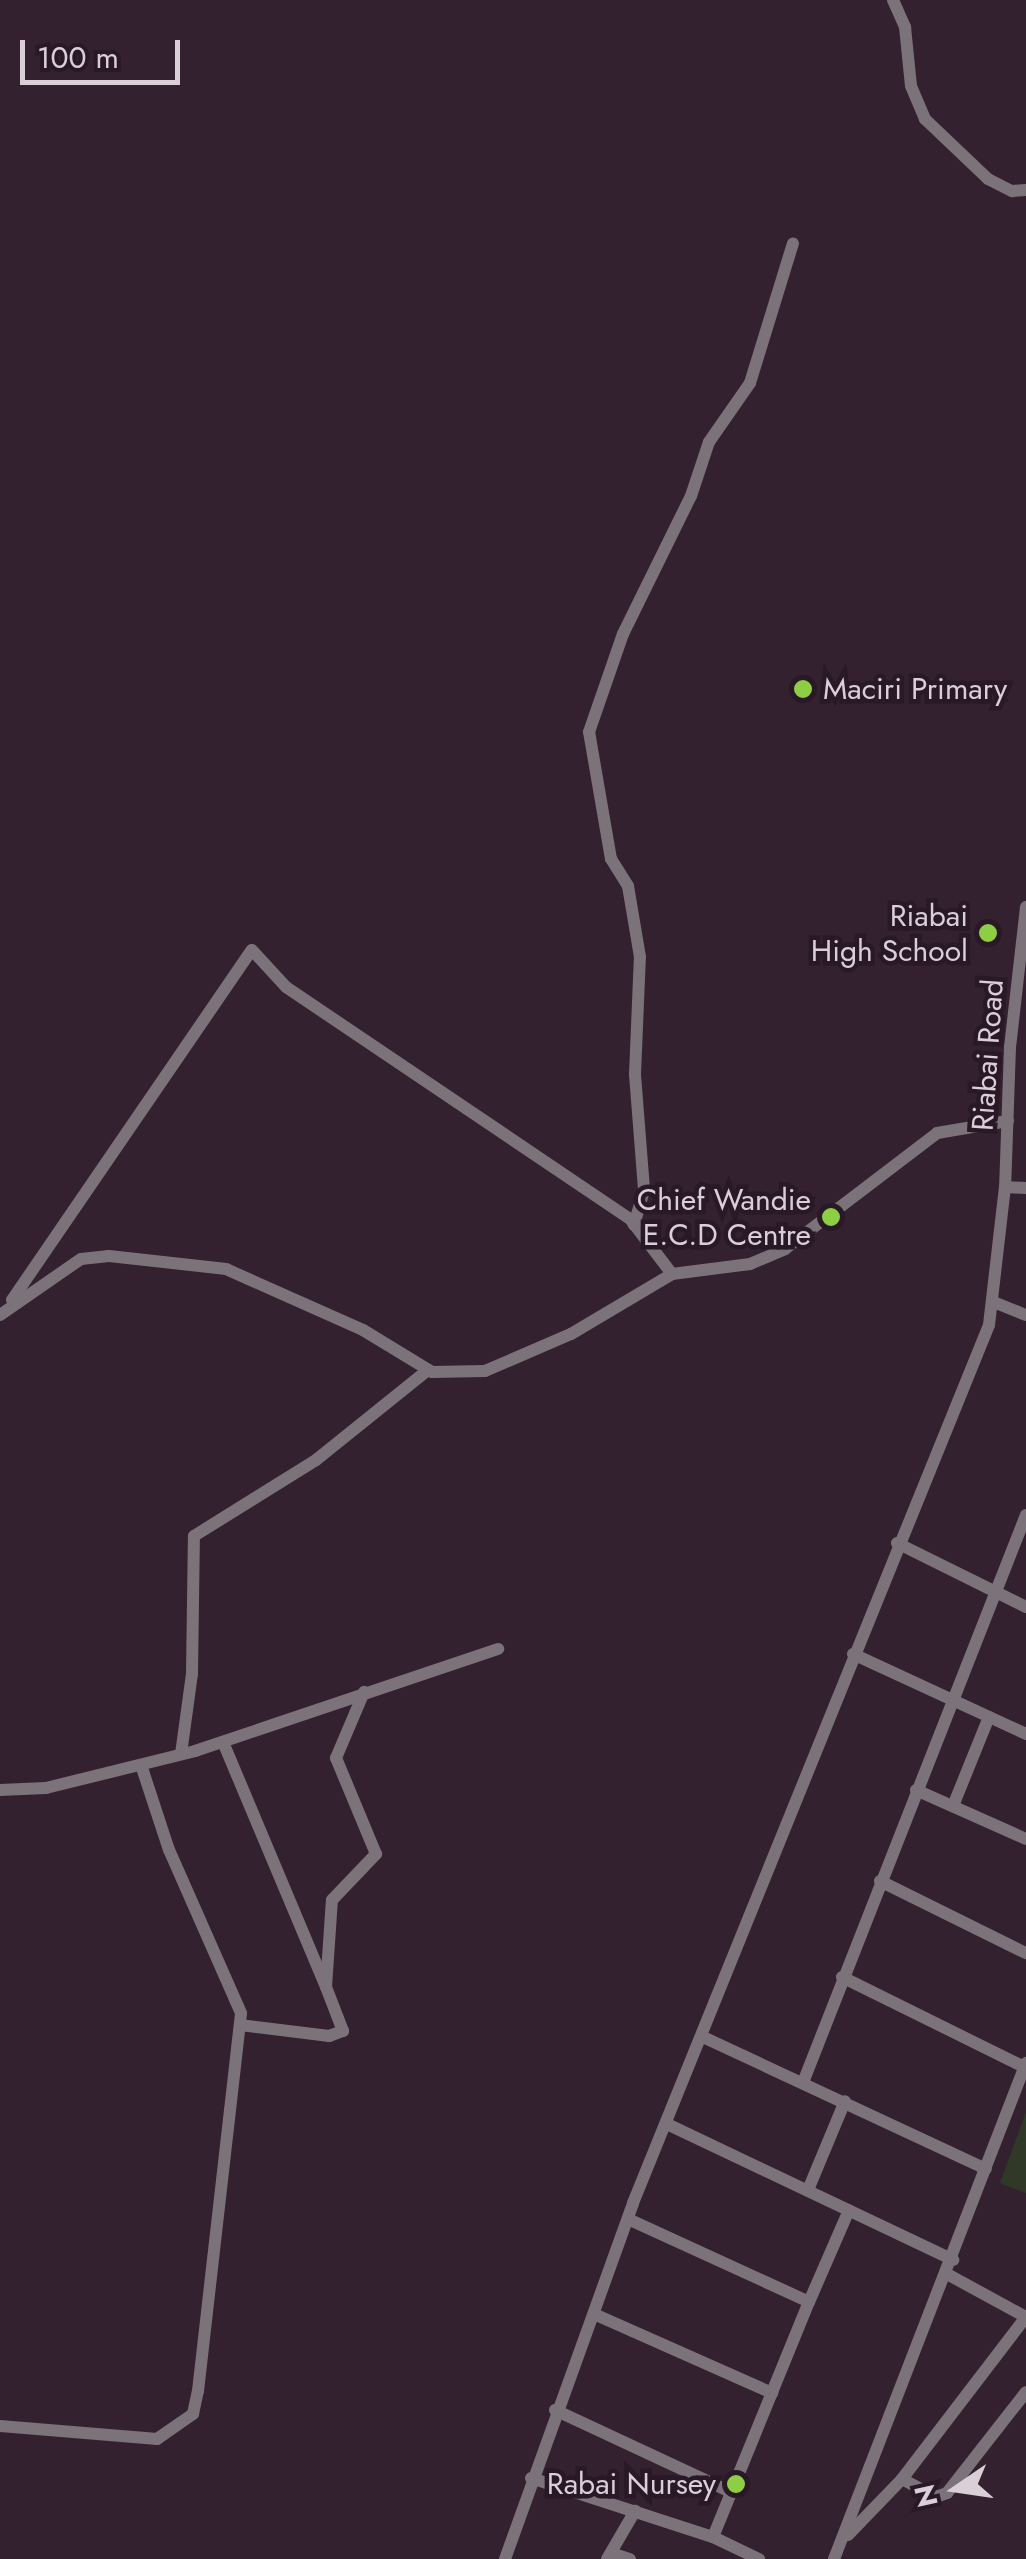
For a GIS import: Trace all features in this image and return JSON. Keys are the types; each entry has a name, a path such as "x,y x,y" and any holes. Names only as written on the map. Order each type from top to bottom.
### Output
{"street":[{"path":"893,0 905,27 910,86 925,119 988,179 1012,191 1026,190"},
{"path":"634,1226 644,1190 635,1074 640,956 628,886 611,859 589,732 623,634 691,496 709,442 750,384 793,242"},
{"name":"Riabai Road","path":"505,2559 531,2478 628,2219 704,2036 896,1543 1002,1304 1008,1121 1026,906"},
{"path":"4,1311 252,950 286,987 634,1226 672,1274"},
{"path":"4,1311 92,1257 226,1268 363,1330 428,1370 446,1376 484,1371 571,1334 672,1274 750,1264 786,1249 937,1133 1008,1121"},
{"path":"1005,1188 1026,1188"},
{"path":"1002,1304 1026,1300"},
{"path":"1002,1304 1026,1315"},
{"path":"181,1754 192,1674 194,1536 316,1460 428,1370"},
{"path":"804,2080 949,1699 1026,1514"},
{"path":"896,1543 1026,1607"},
{"path":"0,1790 46,1788 181,1754 498,1650"},
{"path":"852,1654 1026,1734"},
{"path":"326,1986 332,1900 376,1859 336,1758 364,1692"},
{"path":"953,1806 990,1718"},
{"path":"223,1742 345,2026 338,2035 240,2025"},
{"path":"0,2426 156,2439 193,2414 240,2025 238,2006 169,1850 141,1765"},
{"path":"916,1790 1026,1839"},
{"path":"880,1881 1026,1953"},
{"path":"834,2559 948,2274 1025,2065 842,1977"},
{"path":"704,2036 986,2169"},
{"path":"808,2190 846,2101"},
{"path":"667,2124 953,2260"},
{"path":"712,2537 849,2210"},
{"path":"628,2219 809,2302"},
{"path":"846,2537 902,2479 1026,2317 948,2274"},
{"path":"594,2314 772,2393"},
{"path":"902,2479 936,2498 947,2493 1026,2392"},
{"path":"556,2410 731,2492"},
{"path":"531,2478 712,2537 759,2559"},
{"path":"630,2559 609,2556 635,2512"}],"green space":[{"path":"1026,2112 1026,2193 1000,2183"}],"place":[{"name":"Maciri Primary","path":"803,689"},
{"name":"Riabai High School","path":"988,933"},
{"name":"Chief Wandie E.C.D Centre","path":"831,1217"},
{"name":"Rabai Nursey","path":"736,2484"}]}
